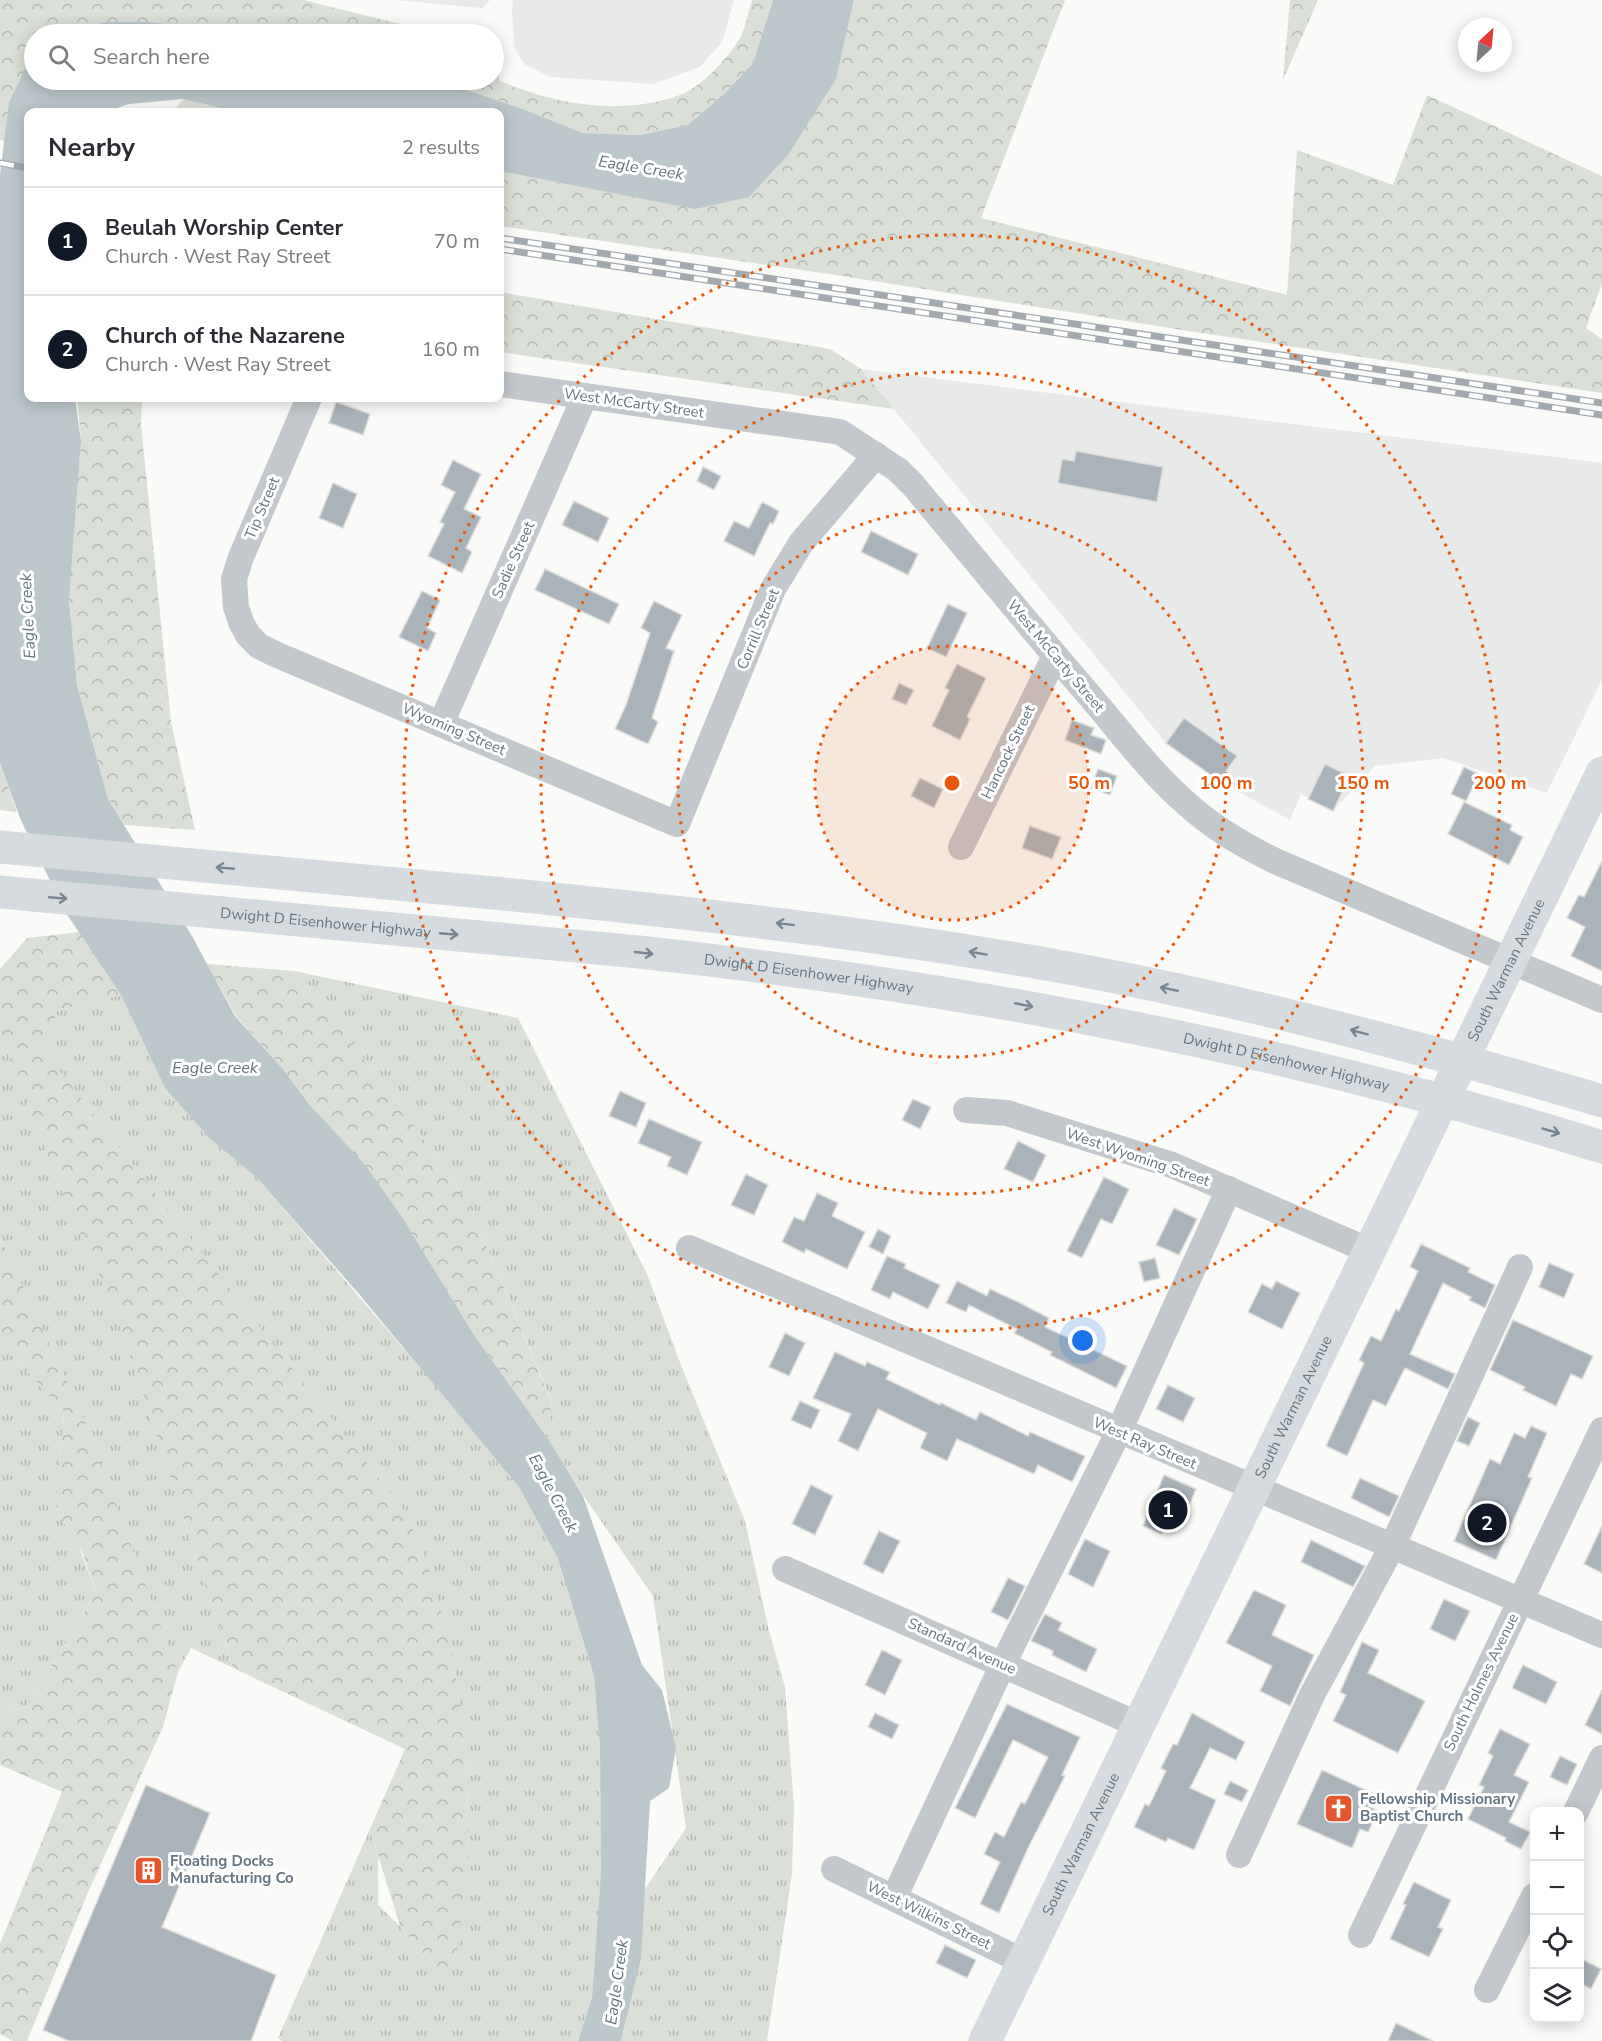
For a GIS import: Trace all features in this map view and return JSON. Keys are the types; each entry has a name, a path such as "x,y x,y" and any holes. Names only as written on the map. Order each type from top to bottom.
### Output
{"main road":[{"name":"South Warman Avenue","path":"985,2041 1602,773"},
{"path":"0,847 704,915 914,943 1094,973 1291,1015 1520,1076 1602,1101"},
{"name":"Dwight D Eisenhower Highway","path":"0,892 639,952 881,982 1110,1022 1214,1044 1396,1088 1602,1147"}],"street":[{"name":"West McCarty Street","path":"504,385 840,432 898,470 913,484 1055,656 1162,780 1187,805 1229,836 1275,861 1602,1000"},
{"name":"Sadie Street","path":"441,724 585,396"},
{"name":"Tip Street","path":"241,622 236,608 234,579 241,557 307,402"},
{"name":"Corrill Street","path":"677,824 773,589 801,543 876,455"},
{"name":"Wyoming Street","path":"241,622 248,636 259,646 677,824"},
{"name":"Hancock Street","path":"961,847 1055,656"},
{"name":"West Wyoming Street","path":"966,1110 1007,1113 1172,1165 1370,1251"},
{"path":"894,1898 1003,1664 1119,1431 1229,1189"},
{"name":"West Ray Street","path":"689,1248 1602,1635"},
{"path":"1239,1855 1312,1695 1392,1547 1520,1267"},
{"name":"South Holmes Avenue","path":"1361,1935 1602,1430"},
{"name":"Standard Avenue","path":"784,1569 1138,1725"},
{"path":"1578,1807 1602,1758"},
{"name":"West Wilkins Street","path":"834,1869 1024,1962"},
{"path":"1487,1990 1530,1904"}],"shaded area":[{"path":"395,0 490,0 482,8"},
{"path":"513,0 734,0 722,42 700,67 653,84 551,77 525,65 515,50"},
{"path":"861,369 1602,463 1602,680 1547,793 1443,758 1375,766 1333,811 1301,794 1290,820 1219,781 1166,743"}],"green space":[{"path":"0,0 303,0 400,24 106,22 99,24 24,24 24,71 9,102 5,141 0,140"},
{"path":"752,0 773,0 753,63 726,92 688,125 640,135 583,133 467,90 504,90 504,83 566,102 589,105 635,105 658,101 680,95 704,80 732,50 744,28"},
{"path":"854,0 1065,0 981,218 1287,295 1297,150 1393,185 1427,95 1602,176 1602,283 1586,328 1602,339 1602,393 836,275 504,227 504,172 589,187 836,79"},
{"path":"1290,0 1318,0 1283,80"},
{"path":"183,99 221,108 176,108"},
{"path":"504,293 830,349 861,369 894,409 504,353"},
{"path":"77,402 142,402 141,425 171,722 195,830 124,825 108,799 77,685 69,601 81,441"},
{"path":"0,763 17,812 0,810"},
{"path":"79,932 121,995 57,1011 44,1051 406,1513 429,1568 453,1655 466,1753 469,1851 458,1946 447,1981 400,1926 370,1829 405,1749 233,1668 113,1304 68,1207 0,1032 0,969 27,938"},
{"path":"207,964 294,971 385,1085 468,1202 552,1403 549,1440 474,1335 404,1220 283,1069 236,1016"},
{"path":"294,971 518,1018 647,1274 682,1368 745,1521 769,1631 785,1687 794,1807 792,1874 767,2041 621,2041 626,2021 645,1889 686,1828 653,1596 583,1495 549,1440 552,1402 468,1202 385,1085"},
{"path":"121,995 165,1088 210,1139 256,1177 428,1377 519,1487 558,1559 594,1676 600,1748 601,1871 592,1997 578,2041 282,2041 278,2038 370,1829 378,1856 378,1905 400,1926 447,1980 469,1851 466,1753 454,1663 44,1051 57,1011"},
{"path":"0,1032 68,1207 113,1304 233,1668 191,1648 178,1672 80,1410 0,1237"},
{"path":"0,1237 83,1416 178,1672 163,1727 89,1890 27,2041 13,2041 0,2034 0,1944 62,1792 0,1765 0,1714 27,1706 96,1593 83,1554 56,1509 64,1412 0,1341"},
{"path":"0,1341 64,1412 56,1509 79,1547 96,1593 27,1706 0,1714"}],"water":[{"name":"Eagle Creek","path":"773,0 854,0 836,79 788,155 749,197 695,209 504,172 504,108 221,108 183,99 129,104 117,108 24,108 24,402 76,402 81,441 69,601 77,685 108,799 192,936 235,1016 283,1069 308,1103 366,1166 404,1220 474,1335 549,1440 583,1496 642,1665 662,1690 676,1748 669,1788 650,1801 641,1958 621,2041 578,2041 592,1997 601,1871 600,1748 594,1676 558,1559 519,1487 359,1294 256,1177 210,1139 165,1088 121,995 64,910 20,818 0,763 0,175 9,102 24,71 24,90 467,90 583,133 640,135 688,125 726,92 753,63"},
{"path":"149,22 165,24 99,24"}],"building":[{"path":"336,402 370,414 363,435 329,423"},
{"path":"1076,451 1163,467 1157,502 1058,483 1062,459 1074,461"},
{"path":"453,460 481,474 464,509 481,517 466,548 472,552 462,573 428,556 444,524 440,522 455,492 441,485"},
{"path":"703,467 721,476 714,490 697,481"},
{"path":"333,483 357,494 343,528 319,518"},
{"path":"574,501 609,518 598,542 562,525"},
{"path":"762,502 779,511 773,524 770,523 754,556 724,541 734,521 749,528"},
{"path":"871,531 918,554 908,575 861,552"},
{"path":"545,569 619,604 609,624 535,590"},
{"path":"422,591 440,600 427,628 436,633 428,651 399,637"},
{"path":"654,601 682,615 666,648 674,651 652,718 658,722 648,744 615,729 626,705 650,633 641,628"},
{"path":"948,604 967,613 946,657 927,648"},
{"path":"957,664 986,678 967,717 970,719 960,740 932,726 949,690 945,688"},
{"path":"899,683 914,690 906,705 892,699"},
{"path":"1184,718 1237,756 1219,781 1166,743"},
{"path":"1072,720 1094,728 1091,735 1106,740 1101,754 1065,740"},
{"path":"1325,764 1350,776 1333,811 1308,799"},
{"path":"1464,767 1479,774 1466,801 1451,794"},
{"path":"1098,769 1117,776 1110,795 1091,788"},
{"path":"920,778 943,789 934,808 911,796"},
{"path":"1464,802 1512,825 1510,830 1523,837 1509,865 1448,834"},
{"path":"1030,826 1061,837 1052,859 1022,848"},
{"path":"1602,861 1602,971 1571,956 1585,927 1567,918 1579,895 1584,897"},
{"path":"620,1091 646,1103 636,1127 609,1116"},
{"path":"913,1099 931,1107 920,1129 902,1120"},
{"path":"649,1119 702,1142 687,1175 667,1166 671,1157 638,1143"},
{"path":"1018,1141 1046,1155 1033,1182 1004,1169"},
{"path":"746,1174 768,1185 754,1215 731,1205"},
{"path":"1104,1177 1129,1189 1112,1224 1101,1219 1082,1258 1067,1251"},
{"path":"817,1193 838,1203 832,1216 865,1232 847,1269 806,1249 804,1253 782,1242 794,1217 804,1221"},
{"path":"1174,1208 1197,1219 1179,1255 1156,1245"},
{"path":"878,1229 891,1236 883,1254 869,1247"},
{"path":"1421,1244 1470,1268 1468,1272 1495,1285 1485,1308 1469,1300 1471,1297 1443,1283 1410,1354 1455,1374 1448,1389 1405,1368 1386,1406 1373,1400 1347,1456 1326,1446 1364,1363 1359,1360 1371,1336 1381,1341 1396,1309 1399,1311 1418,1271 1410,1267"},
{"path":"887,1256 906,1264 904,1268 940,1285 928,1309 893,1292 890,1299 871,1290"},
{"path":"1155,1258 1160,1278 1144,1282 1139,1262"},
{"path":"1549,1263 1574,1274 1564,1298 1539,1287"},
{"path":"957,1281 987,1296 990,1289 1018,1302 1049,1318 1045,1327 1127,1366 1116,1388 1050,1355 1052,1352 1014,1333 1017,1329 969,1305 966,1312 946,1303"},
{"path":"1276,1281 1300,1293 1282,1329 1248,1312 1262,1284 1272,1289"},
{"path":"1513,1320 1593,1356 1582,1379 1571,1374 1556,1406 1523,1390 1525,1387 1490,1370"},
{"path":"785,1333 805,1343 789,1376 769,1367"},
{"path":"835,1352 865,1366 867,1362 890,1372 886,1379 976,1420 980,1412 1028,1436 1030,1432 1085,1456 1072,1482 1038,1465 1034,1474 957,1439 947,1461 920,1448 927,1433 878,1409 858,1451 838,1441 851,1414 813,1398"},
{"path":"1168,1385 1195,1398 1183,1422 1156,1409"},
{"path":"800,1401 820,1410 811,1429 791,1420"},
{"path":"1468,1417 1480,1423 1469,1446 1457,1441"},
{"path":"1531,1426 1547,1433 1528,1477 1532,1478 1496,1560 1454,1541 1490,1459 1500,1464 1514,1433 1525,1438"},
{"path":"1164,1475 1196,1489 1182,1523 1170,1518 1162,1534 1143,1526"},
{"path":"1360,1478 1399,1496 1389,1517 1351,1498"},
{"path":"811,1485 833,1496 815,1535 792,1524"},
{"path":"1602,1526 1602,1573 1584,1564"},
{"path":"879,1531 900,1541 883,1574 863,1564"},
{"path":"1085,1539 1110,1551 1093,1587 1068,1574"},
{"path":"1311,1540 1365,1566 1353,1587 1301,1562"},
{"path":"1008,1578 1025,1586 1008,1620 991,1612"},
{"path":"1254,1590 1286,1605 1272,1635 1314,1655 1290,1706 1260,1691 1272,1666 1226,1643"},
{"path":"1444,1599 1470,1611 1455,1641 1430,1629"},
{"path":"1045,1614 1062,1623 1058,1630 1097,1649 1086,1672 1052,1655 1053,1651 1031,1641"},
{"path":"1362,1642 1379,1650 1368,1673 1425,1701 1398,1753 1333,1721 1346,1695 1340,1692"},
{"path":"882,1650 902,1660 885,1695 865,1685"},
{"path":"1523,1665 1557,1682 1546,1704 1512,1688"},
{"path":"1602,1690 1602,1734 1585,1725"},
{"path":"1007,1704 1080,1737 1062,1775 1065,1776 1028,1848 999,1913 980,1904 1000,1862 984,1854 995,1832 1004,1837 1021,1802 1025,1804 1048,1757 1013,1740 975,1818 955,1808"},
{"path":"875,1713 899,1725 892,1739 868,1727"},
{"path":"1192,1713 1245,1742 1236,1760 1210,1748 1190,1788 1216,1800 1194,1850 1168,1838 1166,1842 1134,1827 1145,1804 1149,1806 1166,1771 1161,1768 1173,1744 1177,1745"},
{"path":"1500,1729 1530,1744 1514,1775 1529,1782 1509,1822 1530,1832 1521,1849 1505,1841 1506,1838 1468,1819 1484,1787 1479,1785 1493,1756 1488,1753"},
{"path":"1560,1756 1577,1764 1567,1785 1550,1777"},
{"name":"Fellowship Missionary Baptist Church","path":"1322,1770 1374,1794 1368,1806 1378,1811 1368,1832 1360,1829 1352,1848 1297,1824"},
{"path":"1230,1781 1248,1790 1242,1802 1224,1794"},
{"name":"Floating Docks Manufacturing Co","path":"146,1785 210,1813 162,1927 276,1975 251,2041 69,2041 43,2030"},
{"path":"1414,1882 1451,1900 1438,1927 1443,1929 1429,1957 1390,1939"},
{"path":"945,1945 976,1960 967,1978 936,1963"},
{"path":"1584,1960 1601,1969 1591,1989 1584,1985"},
{"path":"1396,2023 1433,2041 1388,2041"}],"railway":[{"path":"0,163 24,167"},
{"path":"504,239 1602,403"},
{"path":"504,250 1602,415"}],"place":[{"name":"Beulah Worship Center","path":"1168,1510"},
{"name":"Church of the Nazarene","path":"1487,1523"},
{"name":"Fellowship Missionary Baptist Church","path":"1339,1808"},
{"name":"Floating Docks Manufacturing Co","path":"149,1870"}]}
